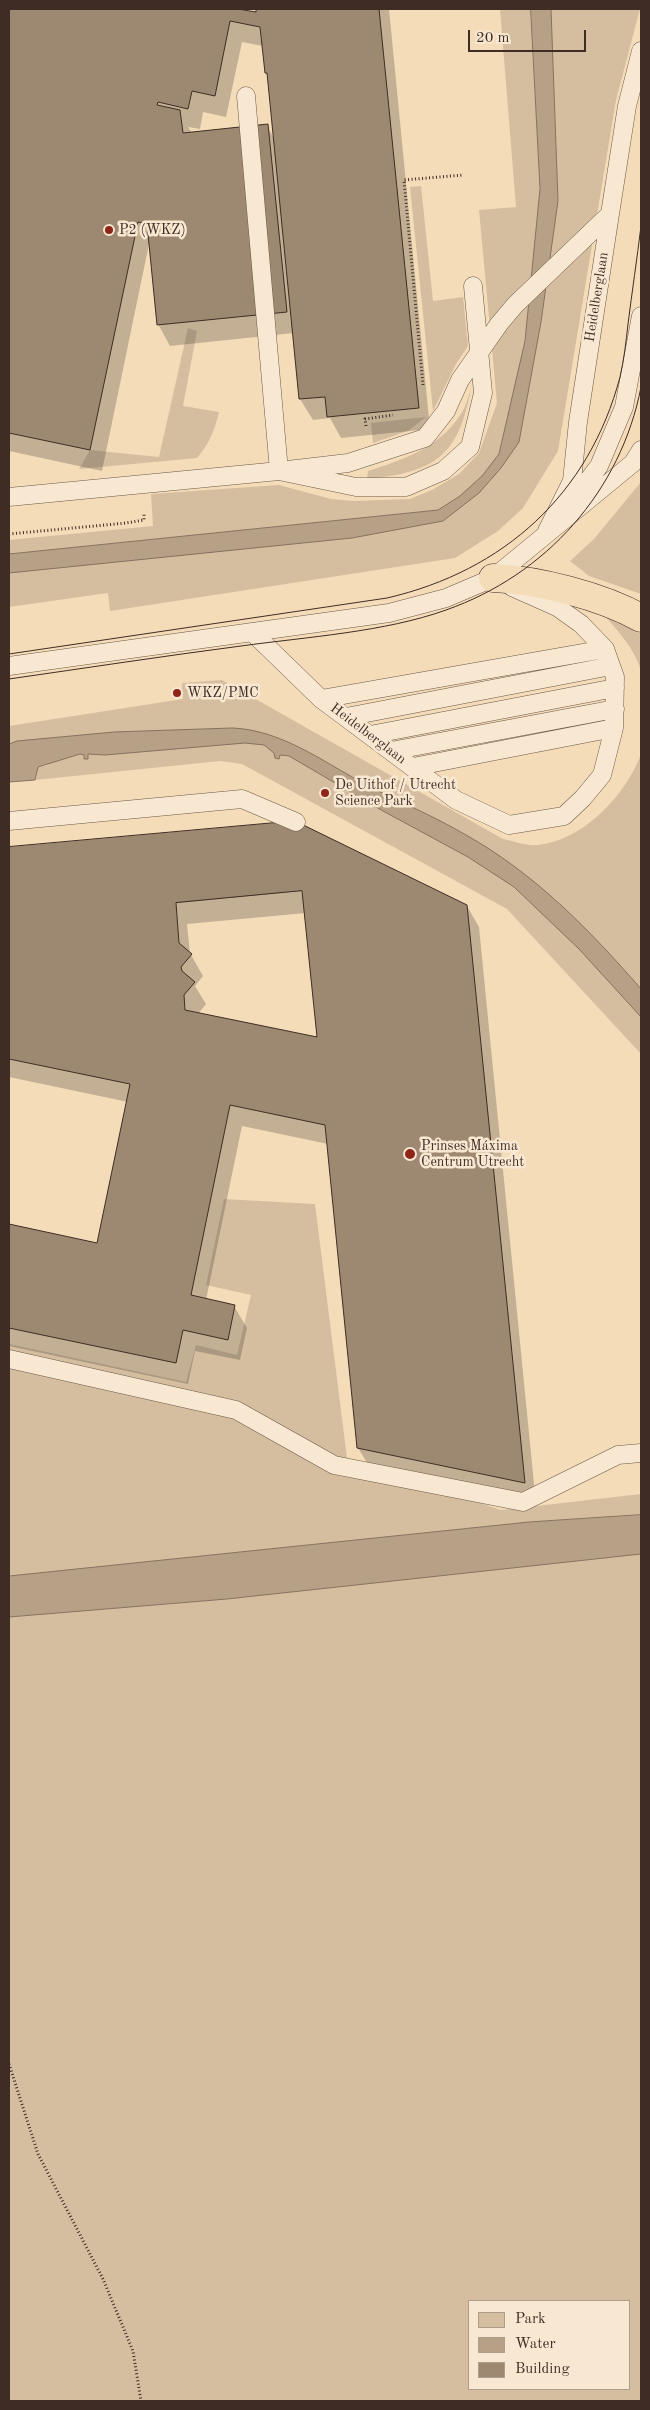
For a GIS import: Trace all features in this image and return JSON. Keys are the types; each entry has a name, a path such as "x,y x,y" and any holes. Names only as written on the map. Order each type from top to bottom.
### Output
{"highway":[{"path":"493,578 511,579 573,592 628,611 641,618"}],"lane":[{"name":"Heidelberglaan","path":"543,539 572,481 581,402 627,106 641,51"},
{"path":"246,96 279,471"},
{"path":"9,496 279,471 348,462 425,438 446,411 460,380 479,350 515,305 610,214"},
{"path":"279,471 356,487 406,487 442,471 470,447 483,393 473,286"},
{"name":"Heidelberglaan","path":"543,539 599,466 613,437 624,407 641,316"},
{"name":"Heidelberglaan","path":"9,666 389,613 446,598 493,578 543,539 633,463 641,450"},
{"name":"Heidelberglaan","path":"252,632 322,699 456,800 509,825 564,816 583,798 602,775 614,728 615,676 605,648 580,624 557,607 493,578"},
{"path":"322,699 605,648"},
{"path":"346,717 611,666"},
{"path":"370,735 615,688"},
{"path":"391,751 615,709"},
{"path":"413,767 614,728"},
{"path":"9,822 242,800 296,822"},
{"path":"9,1359 236,1410 334,1465 523,1502 618,1455 641,1453"}],"path":[{"path":"9,2064 38,2154 103,2279 133,2351 141,2401"}],"green space":[{"path":"500,9 640,9 616,100 558,451 523,508 498,531 455,558 110,611 108,593 9,607 9,573 437,510 9,554 9,540 153,526 151,494 279,485 331,499 354,501 410,499 432,490 459,474 479,453 497,403 479,210 516,207"},
{"path":"421,186 433,301 463,297 468,346 456,364 433,411 410,187"},
{"path":"188,328 197,331 183,406 219,412 216,425 201,453 197,458 79,469 90,450 159,457"},
{"path":"471,389 466,412 459,431 450,446 440,457 410,472 367,479 368,471 408,457 432,444 442,436 463,411"},
{"path":"426,417 408,431 373,443 371,423"},
{"path":"641,482 641,594 589,576 570,561 594,539"},
{"path":"606,617 641,634 641,671 631,649"},
{"path":"222,680 503,839 524,844 537,845 554,842 571,835 586,825 614,800 634,770 641,754 641,1054 507,909 242,764 220,761 35,780 38,767 48,765 17,742 9,744 9,726 183,699 182,683"},
{"path":"224,1199 315,1204 347,1458 501,1510 641,1494 641,1515 529,1522 9,1576 9,1344 186,1382 196,1345 237,1355 251,1295 206,1285"},
{"path":"641,1554 641,2401 9,2401 9,1617 227,1599"}],"water":[{"path":"531,9 551,9 558,201 541,322 519,442 501,468 479,493 443,521 352,538 9,573 9,554 438,510 460,496 482,476 499,454 525,341 540,189"},
{"path":"233,728 267,734 284,740 361,782 453,828 491,850 515,867 581,924 641,989 641,1017 579,949 514,887 468,857 383,811 289,756 280,755 279,759 275,758 274,753 264,745 245,743 105,755 88,754 88,759 84,759 84,755 80,754 38,767 35,780 9,782 9,744 17,741 114,732"},
{"path":"641,1515 641,1554 227,1599 9,1617 9,1576 529,1522"}],"building":[{"path":"9,9 238,9 256,12 256,9 379,9 419,408 327,417 325,397 299,399 267,73 265,73 260,27 230,21 215,96 192,91 188,109 158,102 157,105 180,110 183,133 268,124 287,312 157,325 147,224 138,222 90,450 9,433"},
{"name":"Prinses Máxima Centrum Utrecht","path":"295,821 467,905 525,1483 357,1448 325,1125 230,1105 191,1295 235,1305 228,1340 183,1330 176,1363 9,1328 9,1224 97,1243 130,1084 9,1059 9,847","holes":["302,891 317,1037 185,1010 184,995 195,982 182,971 181,967 192,954 179,943 176,903"]}],"tram line":[{"path":"9,654 387,598 429,586 468,569 504,547 536,521 564,491 587,457 606,419 623,364 641,226"},
{"path":"9,679 371,629 397,624 446,610 482,595 516,575 546,551 574,524 597,494 616,461 631,425 641,387"}],"place":[{"name":"P2 (WKZ)","path":"109,230"},
{"name":"WKZ/PMC","path":"177,693"},
{"name":"De Uithof / Utrecht Science Park","path":"325,793"},
{"name":"Prinses Máxima Centrum Utrecht","path":"410,1154"}]}
